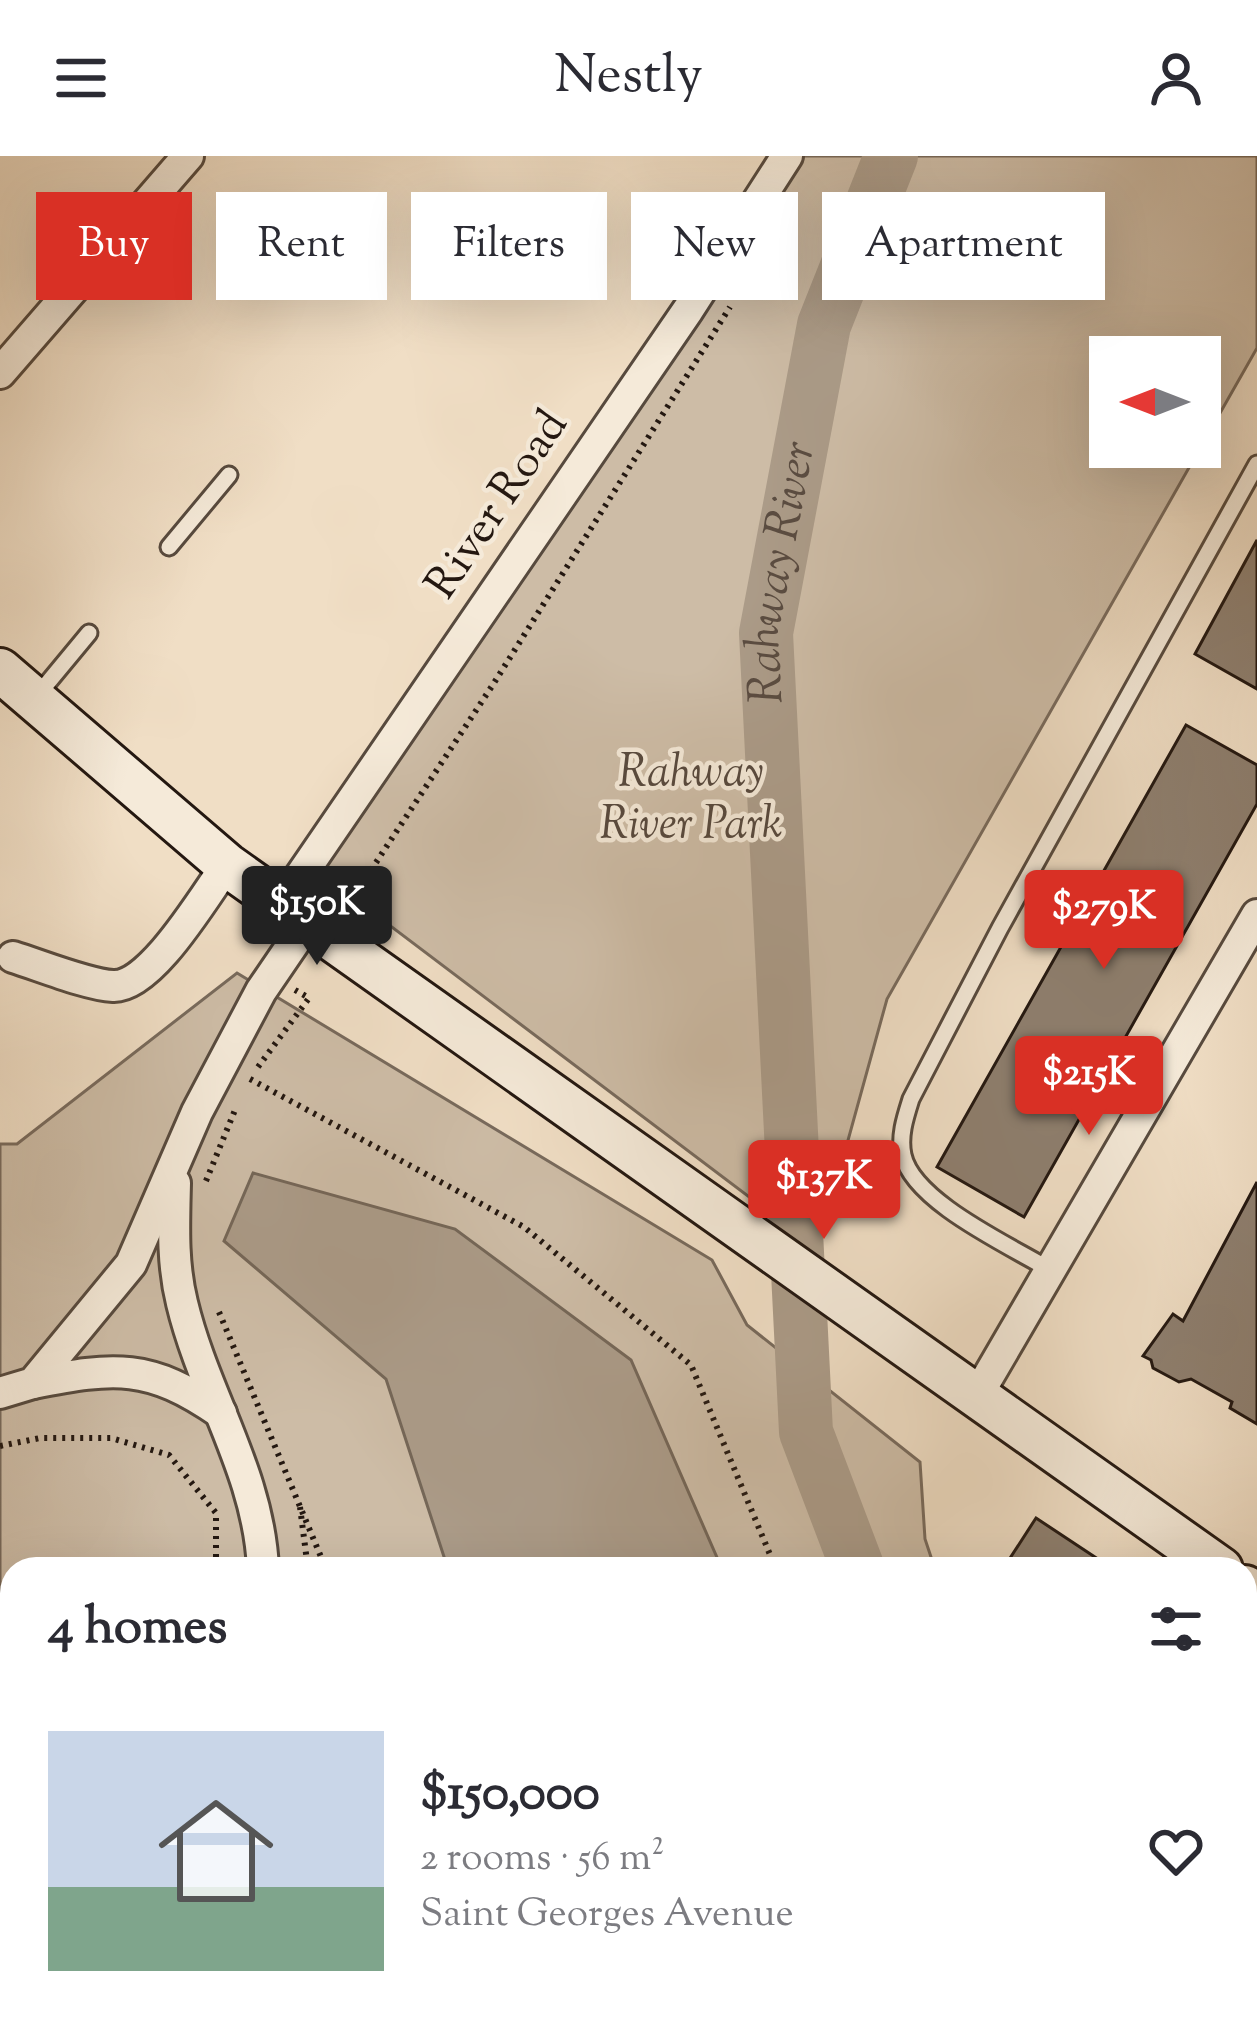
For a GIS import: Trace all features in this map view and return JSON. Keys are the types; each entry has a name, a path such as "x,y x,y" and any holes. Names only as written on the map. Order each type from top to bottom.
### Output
{"main road":[{"path":"0,670 226,865 1204,1557"}],"street":[{"path":"0,373 188,156"},
{"name":"River Road","path":"175,1171 197,1112 272,975 295,913 788,156"},
{"path":"13,957 114,987 136,981 170,945 226,865"},
{"path":"978,1394 1257,916"},
{"path":"33,1383 131,1264 175,1171"},
{"path":"175,1171 178,1285 245,1471 261,1528 262,1557"},
{"path":"0,1393 100,1370 139,1373 171,1383 221,1413"}],"lane":[{"path":"1050,1270 941,1204 920,1185 902,1153 902,1127 910,1100 1000,928 1257,464"},
{"path":"169,547 229,475"},
{"path":"34,699 89,634"}],"path":[{"path":"350,896 494,683 729,307"},
{"path":"272,975 309,998 250,1079 524,1227 691,1365 771,1557"},
{"path":"203,1189 240,1100"},
{"path":"218,1311 321,1557"},
{"path":"0,1447 40,1438 111,1438 169,1455 216,1513 216,1557"},
{"path":"298,1496 306,1557"}],"green space":[{"name":"Rahway River Park","path":"799,156 1257,156 1257,348 1221,411 1221,336 1089,336 1089,468 1189,468 887,999 818,1249 319,872 702,300 798,300 798,192 775,192"},
{"path":"237,973 712,1260 747,1325 920,1462 925,1539 931,1557 0,1557 0,1144 17,1144"}],"shaded area":[{"path":"253,1173 455,1229 631,1360 717,1557 444,1557 386,1379 224,1241"}],"building":[{"path":"1257,540 1257,689 1195,654"},
{"path":"1186,725 1257,765 1257,804 1024,1217 937,1167"},
{"path":"1257,1182 1257,1424 1230,1408 1232,1402 1191,1379 1179,1382 1153,1368 1143,1356 1173,1314 1183,1321"},
{"path":"1036,1518 1095,1557 1011,1557"}],"waterway":[{"name":"Rahway River","path":"853,1557 806,1432 766,633 824,325 891,156"}]}
